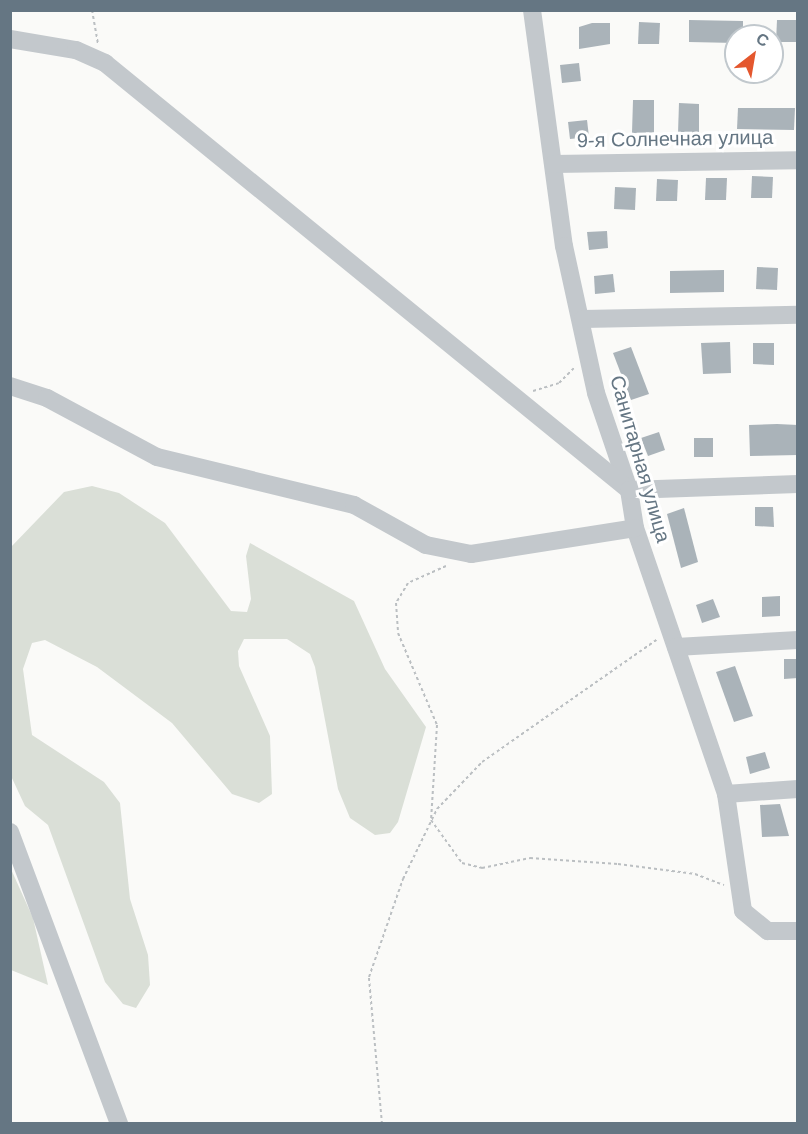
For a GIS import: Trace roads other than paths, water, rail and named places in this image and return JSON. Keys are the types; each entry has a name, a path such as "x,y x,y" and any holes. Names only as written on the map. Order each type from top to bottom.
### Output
{"street":[{"name":"Санитарная улица","path":"532,10 564,246 583,319 599,403 629,490 635,528 726,794 743,911 768,931 798,931"},
{"path":"10,39 76,50 105,63 629,490 798,484"},
{"name":"9-я Солнечная улица","path":"554,164 798,160"},
{"path":"583,319 798,315"},
{"path":"10,386 47,398 157,457 354,505 426,545 471,554 635,528"},
{"path":"674,640 798,640"},
{"path":"726,794 798,789"},
{"path":"10,832 119,1124"}]}
